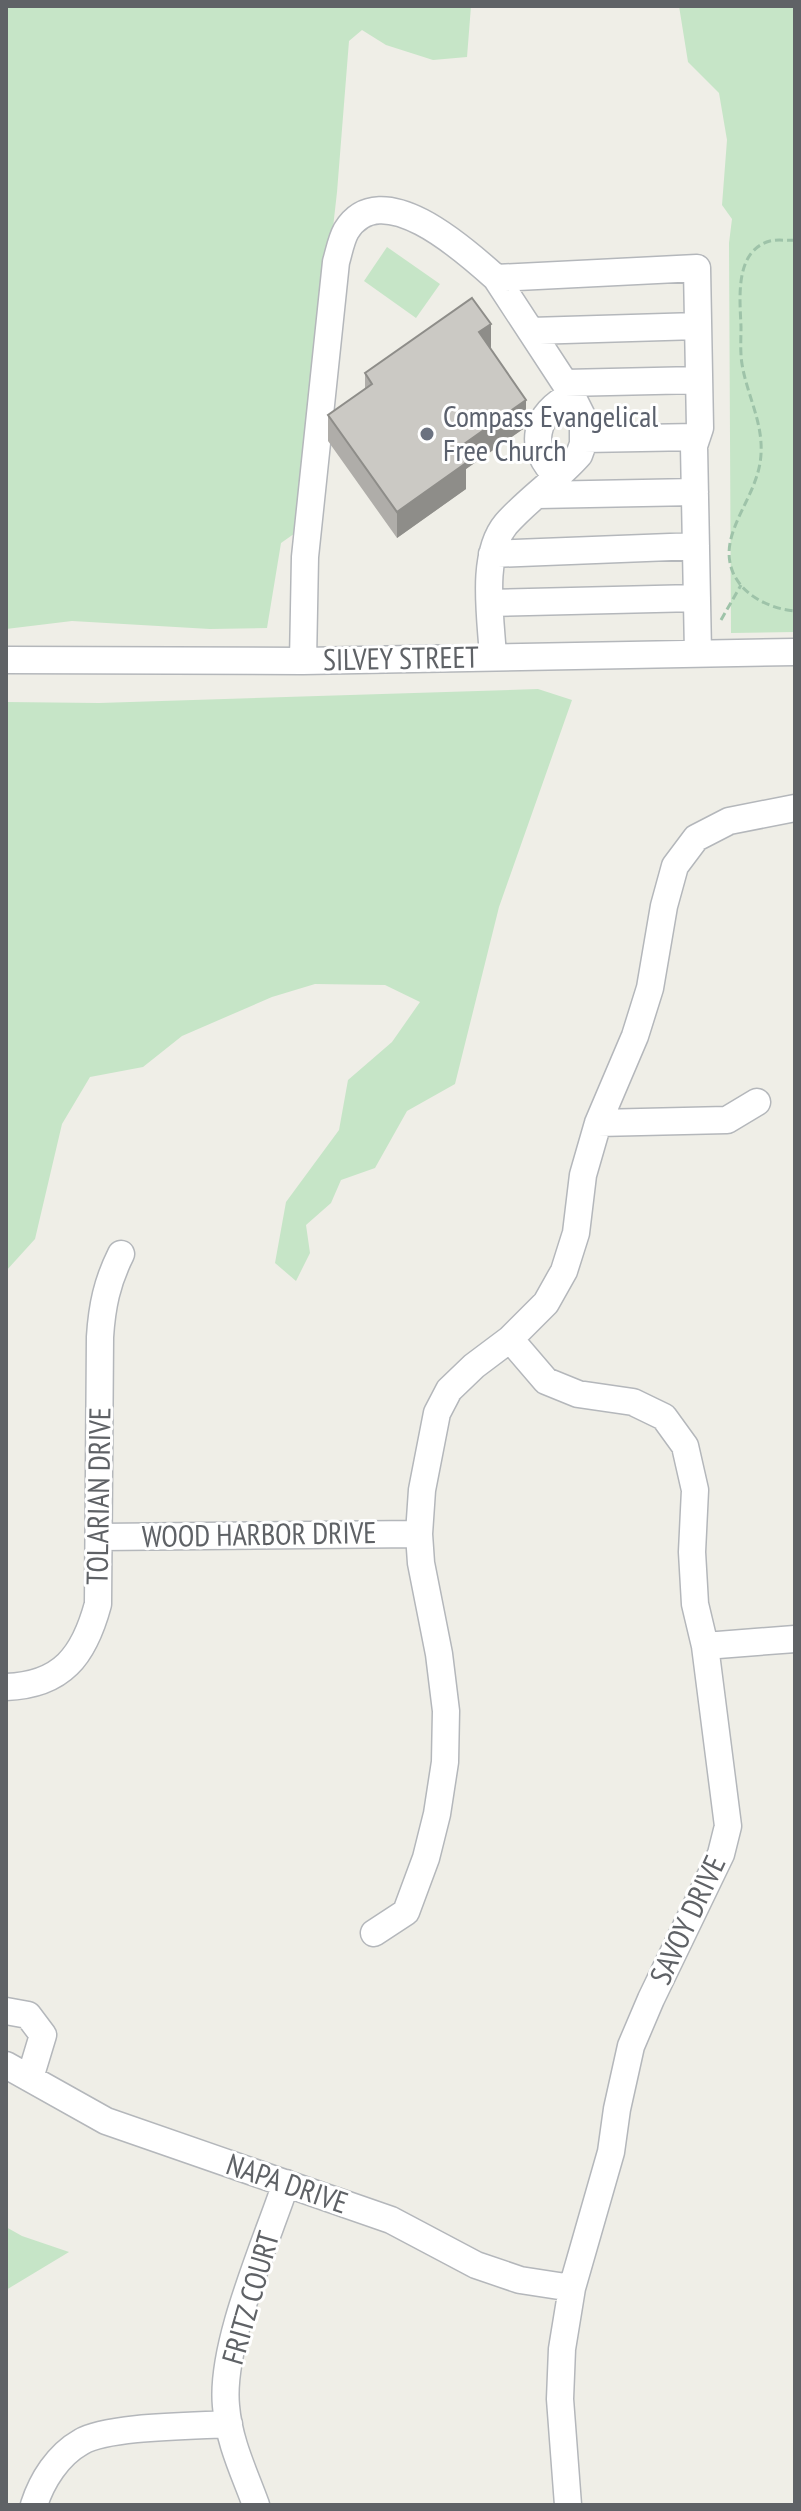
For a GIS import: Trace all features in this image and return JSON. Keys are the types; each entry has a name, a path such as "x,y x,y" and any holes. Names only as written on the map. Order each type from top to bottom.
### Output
{"street":[{"path":"303,661 305,557 336,262 347,230 369,214 389,211 407,215 461,247 496,278 568,389 583,418 584,439 579,455 505,525 492,554 490,603 493,657"},
{"path":"496,278 697,268 700,428 694,446 698,653"},
{"path":"531,331 698,326"},
{"path":"558,477 542,461 538,438 544,417 568,389 699,380"},
{"path":"584,439 697,437"},
{"path":"537,495 695,492"},
{"path":"492,554 696,546"},
{"path":"490,603 697,598"},
{"name":"SILVEY STREET","path":"6,660 303,661 795,652"},
{"path":"374,1933 406,1912 426,1858 445,1762 443,1683 421,1563 419,1534 422,1490 437,1413 449,1390 510,1339 546,1303 564,1271 576,1233 583,1175 598,1123 635,1036 650,988 664,906 675,866 696,838 729,821 795,808"},
{"path":"598,1123 727,1120 757,1102"},
{"name":"TOLARIAN DRIVE","path":"6,1687 27,1686 57,1674 76,1658 91,1631 98,1604 102,1313 108,1280 121,1254"},
{"name":"SAVOY DRIVE","path":"510,1339 546,1381 578,1394 633,1402 664,1417 685,1446 695,1490 692,1552 695,1604 705,1646 728,1826 721,1854 631,2046 611,2152 572,2288 562,2349 560,2399 568,2505"},
{"name":"WOOD HARBOR DRIVE","path":"99,1537 419,1534"},
{"path":"705,1646 795,1639"},
{"path":"6,2011 28,2015 43,2035 30,2078"},
{"name":"NAPA DRIVE","path":"6,2065 106,2121 391,2220 476,2265 520,2280 572,2288"},
{"name":"FRITZ COURT","path":"256,2505 238,2463 229,2424 227,2380 232,2345 286,2183"},
{"path":"34,2505 38,2491 56,2463 81,2442 104,2433 229,2424"}],"path":[{"path":"795,240 770,241 757,249 742,273 742,363 761,435 761,454 758,477 728,542 728,555 733,573 745,590 762,602 795,611"}],"green space":[{"path":"6,6 471,6 467,57 433,60 386,45 362,30 349,41 323,317 308,524 281,543 267,628 210,629 72,621 6,629"},
{"path":"679,6 795,6 795,632 731,633 729,243 732,219 722,205 727,140 719,93 688,62"},
{"path":"387,247 440,284 416,318 364,281"},
{"path":"538,689 572,700 499,907 455,1084 407,1111 375,1168 341,1180 331,1203 306,1225 310,1253 296,1281 275,1263 286,1202 339,1130 348,1080 392,1042 420,1002 385,985 315,984 272,997 182,1036 143,1067 90,1077 62,1124 35,1239 6,1271 6,702 99,703"},
{"path":"6,2227 22,2236 69,2252 6,2290"}],"building":[{"name":"Compass Evangelical Free Church","path":"472,298 491,324 479,332 526,400 457,449 466,463 397,512 328,415 372,384 365,373"}],"place":[{"name":"Compass Evangelical Free Church","path":"427,434"}]}
